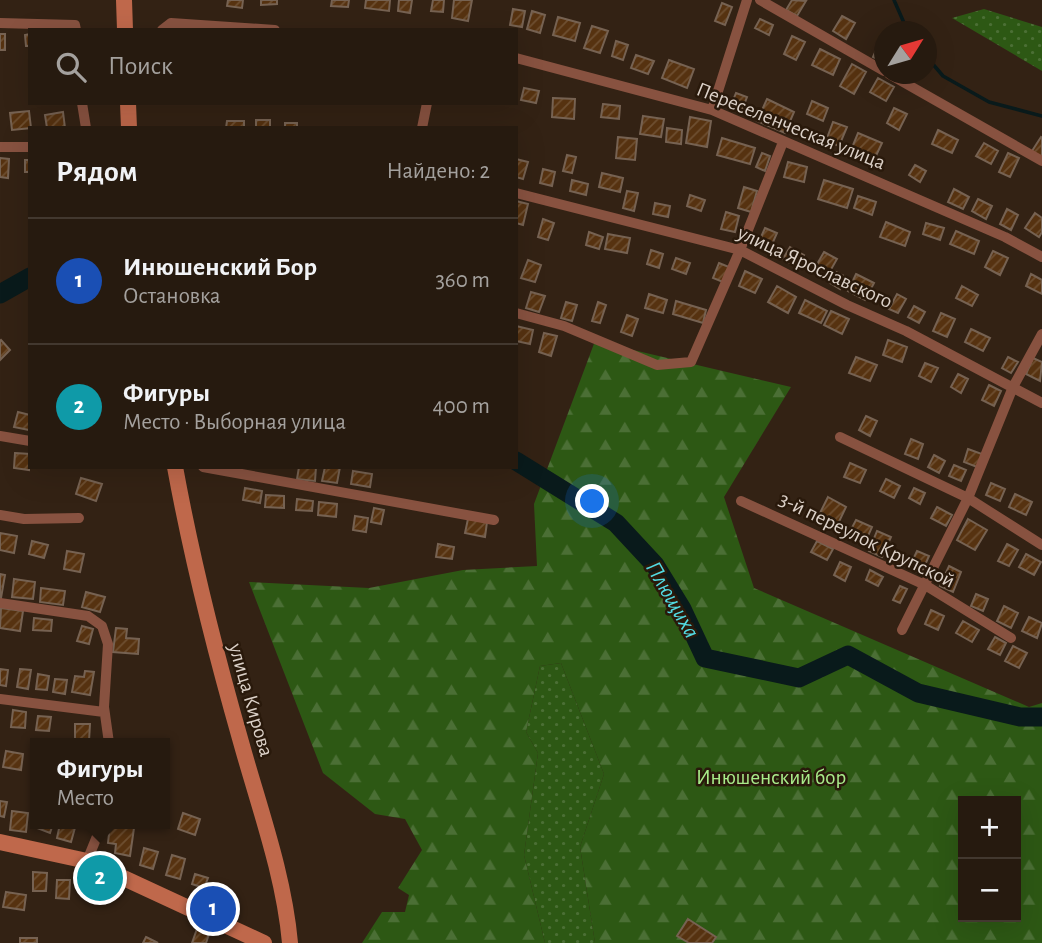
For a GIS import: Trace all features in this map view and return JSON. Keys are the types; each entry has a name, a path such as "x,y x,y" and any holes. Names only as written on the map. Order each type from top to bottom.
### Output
{"main road":[{"path":"124,0 125,28"},
{"path":"128,105 130,126"},
{"name":"улица Кирова","path":"175,469 211,636 272,851 288,915 290,943"},
{"path":"0,842 88,860 264,943"}],"street":[{"path":"712,110 747,0"},
{"path":"760,0 874,65"},
{"path":"0,23 75,25 76,28"},
{"path":"165,28 171,23 245,28"},
{"name":"Переселенческая улица","path":"518,59 712,110 1005,237 1042,257"},
{"path":"908,84 1042,161"},
{"path":"82,105 86,126"},
{"path":"422,126 427,105"},
{"path":"518,314 564,326 657,365 691,362 783,142"},
{"path":"0,147 28,147"},
{"name":"улица Ярославского","path":"518,194 740,250 847,305 906,331 1042,403"},
{"path":"902,630 968,498 1013,387 1042,334"},
{"path":"0,436 28,440"},
{"path":"839,437 968,498 1042,545"},
{"path":"214,469 494,520"},
{"name":"3-й переулок Крупской","path":"741,501 925,584 1011,638"},
{"path":"0,515 24,519 79,518"},
{"path":"0,603 88,616 99,622 106,631 108,649 104,712 108,738"},
{"path":"0,699 104,712"},
{"path":"88,860 100,829"}],"green space":[{"path":"984,9 1042,27 1042,71 952,18"},
{"name":"Инюшенский бор","path":"595,341 791,387 724,497 754,588 1029,707 1042,703 1042,943 595,943 580,847 604,774 561,663 540,666 526,732 538,753 524,855 545,943 362,943 382,912 405,912 409,895 398,888 422,850 405,819 375,814 323,773 249,582 369,588 463,570 537,566 534,504"},
{"path":"561,663 604,774 580,847 595,943 545,943 524,855 538,753 526,732 540,666"}],"building":[{"path":"228,0 243,0 242,8 227,6"},
{"path":"261,0 277,0 277,4 261,5"},
{"path":"332,0 349,0 348,7 331,6"},
{"path":"366,0 390,0 389,11 365,8"},
{"path":"399,0 412,0 410,13 398,11"},
{"path":"433,0 444,0 443,12 431,11"},
{"path":"454,0 472,0 468,21 452,18"},
{"path":"792,0 806,1 797,16 786,10"},
{"path":"722,3 732,7 725,25 715,21"},
{"path":"513,9 525,11 522,27 510,25"},
{"path":"532,11 545,15 540,33 527,29"},
{"path":"842,16 855,23 846,39 833,31"},
{"path":"558,17 580,23 575,41 553,35"},
{"path":"760,19 773,25 769,35 755,28"},
{"path":"592,26 608,31 600,53 584,48"},
{"path":"0,34 5,34 5,50 0,50"},
{"path":"792,36 805,42 796,60 784,54"},
{"path":"616,41 628,45 623,60 612,56"},
{"path":"820,49 840,59 833,75 812,65"},
{"path":"636,55 654,61 648,74 631,68"},
{"path":"669,60 694,69 687,88 662,78"},
{"path":"852,64 866,72 854,94 840,86"},
{"path":"875,84 889,84 894,87 886,101 870,92"},
{"path":"524,88 539,91 536,103 521,100"},
{"path":"736,93 747,97 741,112 730,108"},
{"path":"553,98 575,99 574,119 552,117"},
{"path":"767,99 794,112 785,133 757,121"},
{"path":"812,101 828,108 823,121 807,114"},
{"path":"603,104 620,106 619,119 601,117"},
{"path":"894,108 907,114 899,130 887,123"},
{"path":"29,111 31,126 12,130 10,113"},
{"path":"63,112 65,126 47,126 45,115"},
{"path":"643,116 664,119 661,137 640,134"},
{"path":"690,117 711,121 707,147 686,143"},
{"path":"256,120 270,120 270,126 256,126"},
{"path":"227,121 244,121 244,126 226,126"},
{"path":"833,122 847,127 839,146 826,141"},
{"path":"285,123 297,123 297,126 285,126"},
{"path":"667,128 682,130 681,144 666,142"},
{"path":"938,130 958,140 952,153 932,144"},
{"path":"858,133 882,143 874,160 851,150"},
{"path":"618,137 637,139 635,160 616,158"},
{"path":"722,138 755,148 750,164 717,155"},
{"path":"1042,138 1042,158 1032,151"},
{"path":"984,143 998,151 991,164 976,156"},
{"path":"762,153 770,156 765,171 756,167"},
{"path":"1008,153 1019,158 1010,177 999,172"},
{"path":"567,155 576,157 572,173 563,171"},
{"path":"0,158 9,159 8,178 0,177"},
{"path":"25,160 28,160 28,172 25,172"},
{"path":"518,160 528,162 523,179 518,178"},
{"path":"788,162 807,167 804,182 784,177"},
{"path":"915,165 926,171 920,182 909,175"},
{"path":"543,169 555,172 552,186 540,183"},
{"path":"602,173 623,178 620,192 599,187"},
{"path":"572,180 588,184 586,195 570,191"},
{"path":"824,180 853,189 847,208 818,199"},
{"path":"744,187 757,191 751,212 738,208"},
{"path":"954,189 969,197 963,209 948,202"},
{"path":"627,191 638,193 634,211 623,208"},
{"path":"690,195 705,200 701,211 687,206"},
{"path":"858,196 876,202 872,215 854,208"},
{"path":"978,199 992,206 986,219 972,211"},
{"path":"518,202 528,204 523,225 518,224"},
{"path":"655,203 670,206 668,217 653,214"},
{"path":"1007,209 1018,215 1011,230 1000,224"},
{"path":"726,212 739,216 735,232 721,229"},
{"path":"1035,213 1042,218 1042,232 1039,237 1025,228"},
{"path":"543,219 554,223 548,240 538,237"},
{"path":"886,222 910,232 905,246 880,237"},
{"path":"926,223 944,228 940,240 923,234"},
{"path":"765,228 777,233 769,251 757,246"},
{"path":"956,231 979,241 974,254 950,244"},
{"path":"589,232 603,237 599,249 586,245"},
{"path":"608,234 630,238 627,253 605,249"},
{"path":"790,247 804,255 797,267 783,259"},
{"path":"651,250 663,254 659,268 647,264"},
{"path":"993,251 1008,258 1000,275 985,267"},
{"path":"824,252 837,259 829,273 816,266"},
{"path":"676,258 690,263 686,274 672,269"},
{"path":"528,260 541,265 535,282 521,278"},
{"path":"719,263 729,267 723,282 713,278"},
{"path":"745,271 762,279 755,293 739,286"},
{"path":"836,272 846,277 840,289 830,283"},
{"path":"856,274 874,283 865,300 848,291"},
{"path":"1031,274 1042,280 1042,294 1026,286"},
{"path":"777,286 796,297 788,313 768,302"},
{"path":"962,286 978,295 972,306 956,298"},
{"path":"531,292 545,296 539,312 526,308"},
{"path":"649,294 667,300 663,313 645,308"},
{"path":"897,294 906,299 898,313 889,309"},
{"path":"805,300 827,311 821,323 799,313"},
{"path":"676,301 706,310 703,323 673,314"},
{"path":"566,302 577,305 572,321 561,318"},
{"path":"598,302 606,305 600,323 592,321"},
{"path":"914,306 925,312 919,323 908,317"},
{"path":"831,311 849,319 842,334 824,325"},
{"path":"941,313 955,319 947,337 933,331"},
{"path":"627,315 638,319 632,336 621,332"},
{"path":"518,326 533,330 530,344 518,341"},
{"path":"971,329 990,338 983,351 965,342"},
{"path":"544,333 557,336 551,356 539,352"},
{"path":"888,340 907,347 902,362 883,355"},
{"path":"0,341 10,350 0,360"},
{"path":"856,357 877,365 870,381 849,373"},
{"path":"1008,357 1018,362 1011,373 1002,368"},
{"path":"1033,358 1042,362 1040,381 1026,374"},
{"path":"925,363 938,368 931,382 919,376"},
{"path":"958,374 968,379 961,393 951,387"},
{"path":"989,385 1001,391 994,406 982,400"},
{"path":"18,412 28,414 28,430 14,427"},
{"path":"866,416 877,421 870,436 859,430"},
{"path":"911,439 923,444 918,459 905,454"},
{"path":"968,449 982,454 977,467 964,462"},
{"path":"15,453 28,454 29,470 14,468"},
{"path":"934,455 945,461 939,473 928,467"},
{"path":"850,463 866,470 860,483 844,477"},
{"path":"954,465 966,470 961,481 949,476"},
{"path":"299,469 316,469 315,481 297,479"},
{"path":"325,469 340,469 337,483 322,481"},
{"path":"353,471 372,474 370,487 351,484"},
{"path":"81,478 102,484 96,501 76,494"},
{"path":"886,479 900,486 894,498 880,491"},
{"path":"991,483 1005,489 1000,501 986,495"},
{"path":"245,488 262,491 260,503 243,500"},
{"path":"914,488 925,493 920,504 909,498"},
{"path":"1015,494 1032,502 1026,515 1009,507"},
{"path":"266,495 284,496 284,508 265,507"},
{"path":"828,497 846,507 835,530 816,521"},
{"path":"297,499 313,501 312,511 296,510"},
{"path":"319,502 337,504 336,517 318,515"},
{"path":"937,507 952,515 946,526 931,518"},
{"path":"374,508 384,510 381,524 371,522"},
{"path":"355,516 368,518 366,532 353,530"},
{"path":"468,519 487,522 485,537 465,533"},
{"path":"968,519 987,530 975,550 957,540"},
{"path":"856,520 872,527 864,545 847,537"},
{"path":"877,531 891,537 882,557 869,551"},
{"path":"0,533 17,536 14,553 0,550"},
{"path":"32,541 48,545 44,558 29,554"},
{"path":"817,541 833,549 827,560 811,552"},
{"path":"438,544 454,547 452,559 436,557"},
{"path":"1007,544 1018,550 1009,566 998,561"},
{"path":"67,551 84,554 80,572 64,569"},
{"path":"917,551 929,556 921,574 909,568"},
{"path":"1026,554 1041,562 1034,575 1019,567"},
{"path":"840,562 851,567 845,581 834,575"},
{"path":"949,566 961,572 953,592 940,586"},
{"path":"870,570 883,577 878,586 866,580"},
{"path":"0,574 5,575 1,598 0,598"},
{"path":"14,579 35,582 33,599 12,597"},
{"path":"900,586 907,589 900,603 893,600"},
{"path":"41,588 65,591 63,605 40,602"},
{"path":"86,592 105,597 100,612 82,607"},
{"path":"976,594 988,599 983,611 971,606"},
{"path":"1004,606 1018,613 1011,628 997,621"},
{"path":"1,608 23,611 20,631 0,628"},
{"path":"931,610 944,616 938,630 925,624"},
{"path":"1029,617 1042,623 1037,638 1022,631"},
{"path":"34,618 52,620 51,631 33,630"},
{"path":"963,621 979,630 972,642 956,633"},
{"path":"82,626 93,629 89,644 77,641"},
{"path":"116,628 127,629 126,638 139,639 138,654 113,652"},
{"path":"995,637 1006,643 1000,655 988,649"},
{"path":"1013,646 1027,653 1019,668 1005,661"},
{"path":"0,669 8,670 6,686 0,685"},
{"path":"20,669 31,670 28,689 17,687"},
{"path":"85,671 94,672 90,695 72,692 75,676 84,677"},
{"path":"38,674 49,676 47,690 36,689"},
{"path":"55,679 67,680 65,694 53,692"},
{"path":"13,710 26,712 25,728 11,727"},
{"path":"38,716 51,717 49,731 36,730"},
{"path":"75,724 90,724 89,738 75,738"},
{"path":"6,751 23,754 21,770 3,767"},
{"path":"0,801 7,802 4,817 0,816"},
{"path":"12,811 28,813 26,832 10,830"},
{"path":"183,813 200,819 195,835 178,829"},
{"path":"59,829 75,829 71,842 57,838"},
{"path":"110,829 134,829 130,856 115,853 116,844 108,843"},
{"path":"144,848 158,852 153,869 140,865"},
{"path":"172,855 185,859 180,879 166,875"},
{"path":"33,872 47,873 46,891 33,891"},
{"path":"195,874 208,878 204,888 192,884"},
{"path":"57,880 70,880 69,899 56,898"},
{"path":"87,881 108,886 105,900 83,894"},
{"path":"6,892 26,895 24,910 3,907"},
{"path":"688,919 716,937 712,943 689,943 677,936"},
{"path":"198,926 210,931 206,943 192,943"},
{"path":"146,937 158,943 143,943"},
{"path":"20,938 37,938 37,943 20,943"}],"waterway":[{"path":"894,0 903,21"},
{"path":"937,69 943,76 989,102 1042,116"},
{"name":"Плющиха","path":"0,294 28,278"},
{"name":"Плющиха","path":"518,462 616,523 655,565 682,609 705,658 799,678 848,655 918,693 1020,717 1042,717"}],"place":[{"name":"Фигуры","path":"100,878"},
{"name":"Инюшенский Бор","path":"213,909"}]}
